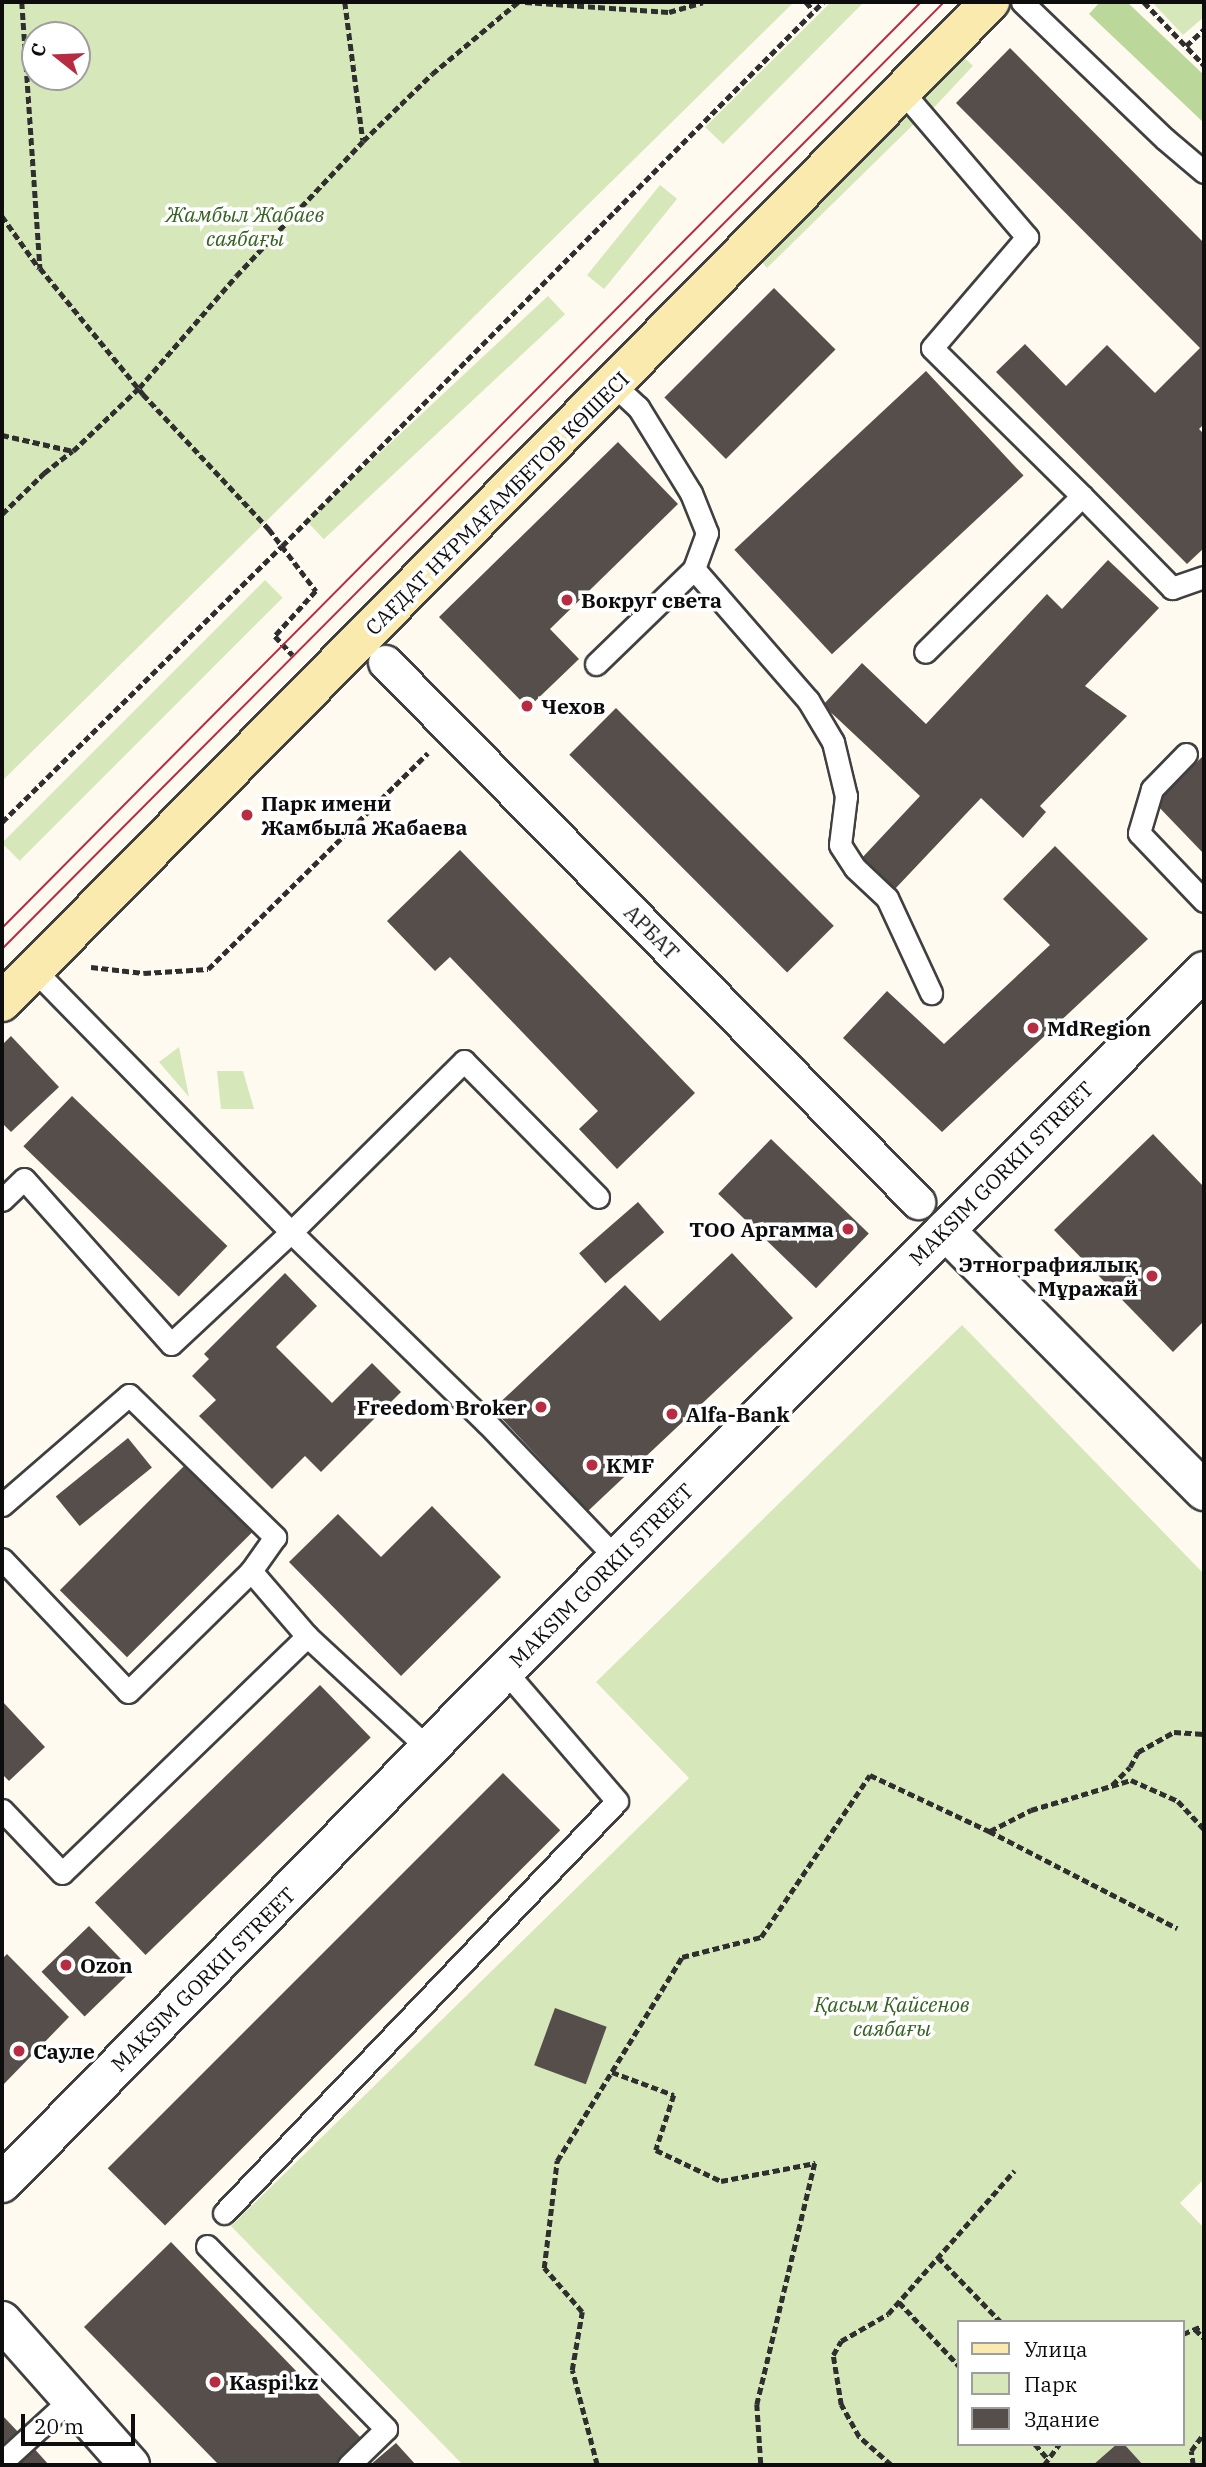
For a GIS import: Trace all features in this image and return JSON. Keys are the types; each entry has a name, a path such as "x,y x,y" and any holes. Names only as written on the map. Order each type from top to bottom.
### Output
{"main road":[{"name":"САҒДАТ НҰРМАҒАМБЕТОВ КӨШЕСІ","path":"2,1002 990,2"}],"street":[{"name":"АРБАТ","path":"385,662 918,1202"},
{"name":"MAKSIM GORKII STREET","path":"2,2183 505,1671 1204,971"},
{"path":"944,1230 1204,1491"},
{"path":"2,2321 130,2465"}],"lane":[{"path":"1022,2 1165,139 1204,172"},
{"path":"901,90 1027,237 932,348 1172,588 1204,577"},
{"path":"596,664 694,569 707,533 691,493 638,407 614,385"},
{"path":"925,652 1082,496"},
{"path":"694,569 808,700 833,742 846,796 840,845 855,868 887,898 931,993"},
{"path":"1186,754 1152,789 1139,833 1204,901"},
{"path":"34,970 291,1232 487,1423 617,1559"},
{"path":"2,1200 24,1179 171,1344 291,1232 464,1061 598,1197"},
{"path":"2,1506 129,1395 275,1537 251,1571 128,1692 2,1559"},
{"path":"251,1571 307,1636 429,1749"},
{"path":"2,1810 62,1873 307,1636"},
{"path":"224,2213 617,1801 505,1671"},
{"path":"207,2246 386,2429 349,2465"},
{"path":"2,2462 71,2399"}],"path":[{"path":"22,2 40,268"},
{"path":"345,2 363,141"},
{"path":"2,514 139,388 236,276 363,141 432,74 518,2"},
{"path":"525,2 669,12 703,2"},
{"path":"806,2 813,10"},
{"path":"2,822 282,546 822,2"},
{"path":"1144,2 1204,65"},
{"path":"1186,46 1204,29"},
{"path":"2,215 40,268 139,388 282,546 316,591 275,636 298,661"},
{"path":"2,435 73,451"},
{"path":"86,966 144,973 208,969 452,729"},
{"path":"1111,1786 1130,1767 1138,1752 1174,1731 1204,1734"},
{"path":"597,2465 572,2370 582,2312 544,2269 557,2161 682,1957 761,1937 870,1775 989,1831 1177,1928"},
{"path":"989,1831 1031,1810 1131,1780 1178,1801 1204,1829"},
{"path":"612,2072 674,2095 656,2150 721,2181 815,2164 757,2404 761,2465"},
{"path":"891,2465 859,2437 841,2405 833,2355 841,2341 888,2315 1014,2171"},
{"path":"938,2257 999,2320"},
{"path":"899,2302 958,2364"},
{"path":"1185,2333 1204,2325"},
{"path":"1195,2329 1204,2338"},
{"path":"1193,2465 1191,2451 1204,2433"},
{"path":"1037,2446 1049,2459"},
{"path":"1044,2465 1058,2446"}],"green space":[{"name":"Жамбыл Жабаев саябағы","path":"2,2 794,2 2,781"},
{"path":"831,2 864,2 723,144 705,127"},
{"path":"1100,2 1127,2 1204,75 1204,123 1089,14"},
{"path":"1152,2 1204,2 1204,17 1183,35"},
{"path":"954,48 973,66 931,111 912,93"},
{"path":"898,103 917,121 767,268 752,251"},
{"path":"660,185 677,199 604,289 587,275"},
{"path":"548,296 565,314 324,539 307,521"},
{"path":"265,580 283,598 20,861 2,843"},
{"path":"179,1047 189,1097 159,1062"},
{"path":"217,1071 243,1071 254,1109 221,1109"},
{"name":"Қасым Қайсенов саябағы","path":"962,1325 1204,1574 1204,2179 1180,2203 1204,2228 1204,2465 463,2465 231,2226 689,1778 596,1682"}],"building":[{"path":"1010,48 1204,243 1204,424 1199,429 1204,434 1204,548 1187,564 996,372 1025,344 1066,386 1107,345 1155,393 1200,348 956,103"},
{"path":"774,288 836,350 726,459 664,398"},
{"path":"926,371 1024,476 832,654 734,550"},
{"path":"618,442 678,504 550,629 579,659 528,708 439,617"},
{"path":"1108,560 1159,608 1085,686 1127,716 1040,806 1046,812 1023,838 981,798 894,890 861,859 920,796 823,705 862,663 926,724 1047,594 1062,609"},
{"path":"616,708 834,926 787,972 569,755"},
{"path":"1204,755 1204,854 1155,803"},
{"path":"1055,846 1148,939 942,1132 843,1038 887,991 944,1044 1050,945 1003,899"},
{"path":"460,850 695,1093 617,1169 579,1129 598,1111 450,957 435,971 387,921"},
{"path":"11,1036 59,1087 11,1132 2,1123 2,1045"},
{"path":"72,1096 227,1246 179,1296 23,1146"},
{"name":"Этнографиялық Мұражай","path":"1153,1134 1204,1187 1204,1321 1173,1352 1054,1230"},
{"path":"771,1139 869,1233 816,1288 718,1194"},
{"path":"638,1202 664,1232 605,1283 579,1253"},
{"path":"732,1253 793,1318 588,1511 493,1409 625,1285 660,1321"},
{"path":"285,1273 317,1306 276,1347 332,1403 372,1363 401,1392 321,1472 305,1456 272,1489 199,1416 216,1400 192,1376 209,1359 204,1354"},
{"path":"128,1438 152,1468 80,1526 56,1497"},
{"path":"185,1465 252,1532 127,1657 60,1590"},
{"path":"432,1506 501,1577 401,1676 289,1562 338,1514 381,1557"},
{"path":"320,1685 371,1738 146,1955 95,1902"},
{"path":"2,1701 45,1747 9,1781 2,1774"},
{"path":"503,1773 560,1830 165,2226 108,2168"},
{"path":"89,1926 132,1971 85,2016 42,1972"},
{"name":"Сауле","path":"7,1954 69,2017 2,2086 2,1959"},
{"path":"555,2008 607,2027 586,2084 534,2065"},
{"path":"171,2242 362,2439 336,2465 219,2465 84,2327"},
{"path":"2,2415 20,2434 2,2452"},
{"path":"396,2443 416,2465 370,2465"},
{"path":"31,2445 49,2465 8,2465"},
{"path":"1115,2446 1126,2446 1143,2465 1093,2465"}],"tram line":[{"path":"2,928 921,2"},
{"path":"2,949 944,2"}],"place":[{"name":"Вокруг света","path":"567,600"},
{"name":"Чехов","path":"527,706"},
{"name":"Парк имени Жамбыла Жабаева","path":"247,815"},
{"name":"MdRegion","path":"1033,1028"},
{"name":"ТОО Аргамма","path":"848,1229"},
{"name":"Этнографиялық Мұражай","path":"1152,1276"},
{"name":"Freedom Broker","path":"541,1407"},
{"name":"Alfa-Bank","path":"672,1414"},
{"name":"KMF","path":"592,1465"},
{"name":"Ozon","path":"66,1965"},
{"name":"Сауле","path":"19,2051"},
{"name":"Kaspi.kz","path":"215,2382"}]}
